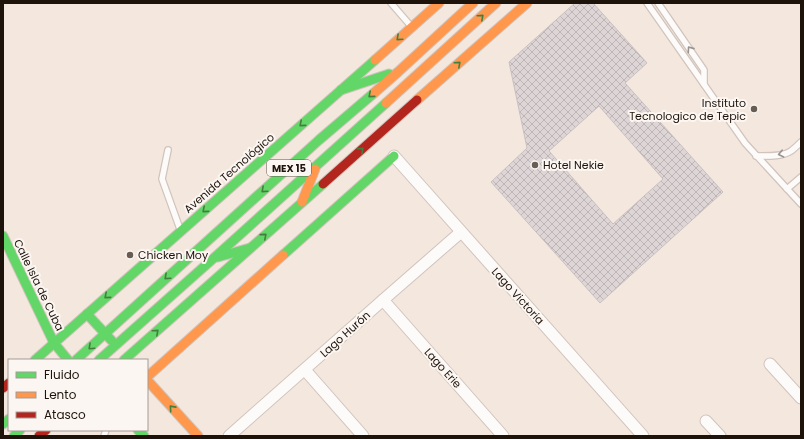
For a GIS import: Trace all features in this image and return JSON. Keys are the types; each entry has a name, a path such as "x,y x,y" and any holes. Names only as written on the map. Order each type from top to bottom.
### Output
{"main road":[{"name":"Avenida Tecnológico","path":"36,359 439,3"},
{"name":"MEX 15","path":"77,359 473,3"},
{"name":"MEX 15","path":"100,359 496,3"},
{"path":"87,314 127,359 527,3"},
{"path":"340,90 398,72"},
{"path":"148,377 394,156"},
{"path":"302,202 317,165"},
{"name":"Calle Isla de Cuba","path":"3,236 54,343 67,359"},
{"path":"215,257 250,248"},
{"path":"148,379 198,436"}],"street":[{"name":"Lago Victoria","path":"394,156 643,436"},
{"name":"Lago Hurón","path":"230,436 461,232"},
{"name":"Lago Erie","path":"383,300 503,436"},
{"path":"770,364 801,398"},
{"path":"305,370 363,436"},
{"path":"706,421 720,436"}],"lane":[{"path":"391,3 412,27"},
{"path":"647,3 745,143 801,203"},
{"path":"658,3 704,70 704,84"},
{"path":"756,156 774,156 782,154 790,151 801,142"},
{"path":"168,150 162,179 180,232"},
{"path":"787,189 801,176"}],"building":[{"name":"Hotel Nekie","path":"575,3 593,3 647,63 625,83 723,192 600,303 491,182 527,148 509,62","holes":["599,106 663,179 613,224 549,151"]}],"traffic: fast":[{"path":"36,359 375,60"},
{"path":"341,90 389,74"},
{"path":"77,359 319,140 374,93"},
{"path":"100,359 386,103"},
{"path":"283,255 394,156"},
{"path":"125,359 323,184"},
{"path":"3,236 54,343 67,359"},
{"path":"218,257 250,248"},
{"path":"87,314 112,341"},
{"path":"3,424 8,420"},
{"path":"14,436 19,431"},
{"path":"139,431 144,436"}],"traffic: slow":[{"path":"375,60 439,3"},
{"path":"374,93 473,3"},
{"path":"386,103 496,3"},
{"path":"417,100 527,3"},
{"path":"302,202 315,169"},
{"path":"148,376 283,255"},
{"path":"148,381 198,436"}],"traffic: jam":[{"path":"323,184 417,100"},
{"path":"3,388 8,384"},
{"path":"39,436 45,431"}],"place":[{"name":"Instituto Tecnologico de Tepic","path":"754,109"},
{"name":"Hotel Nekie","path":"535,165"},
{"name":"Chicken Moy","path":"130,255"}]}
